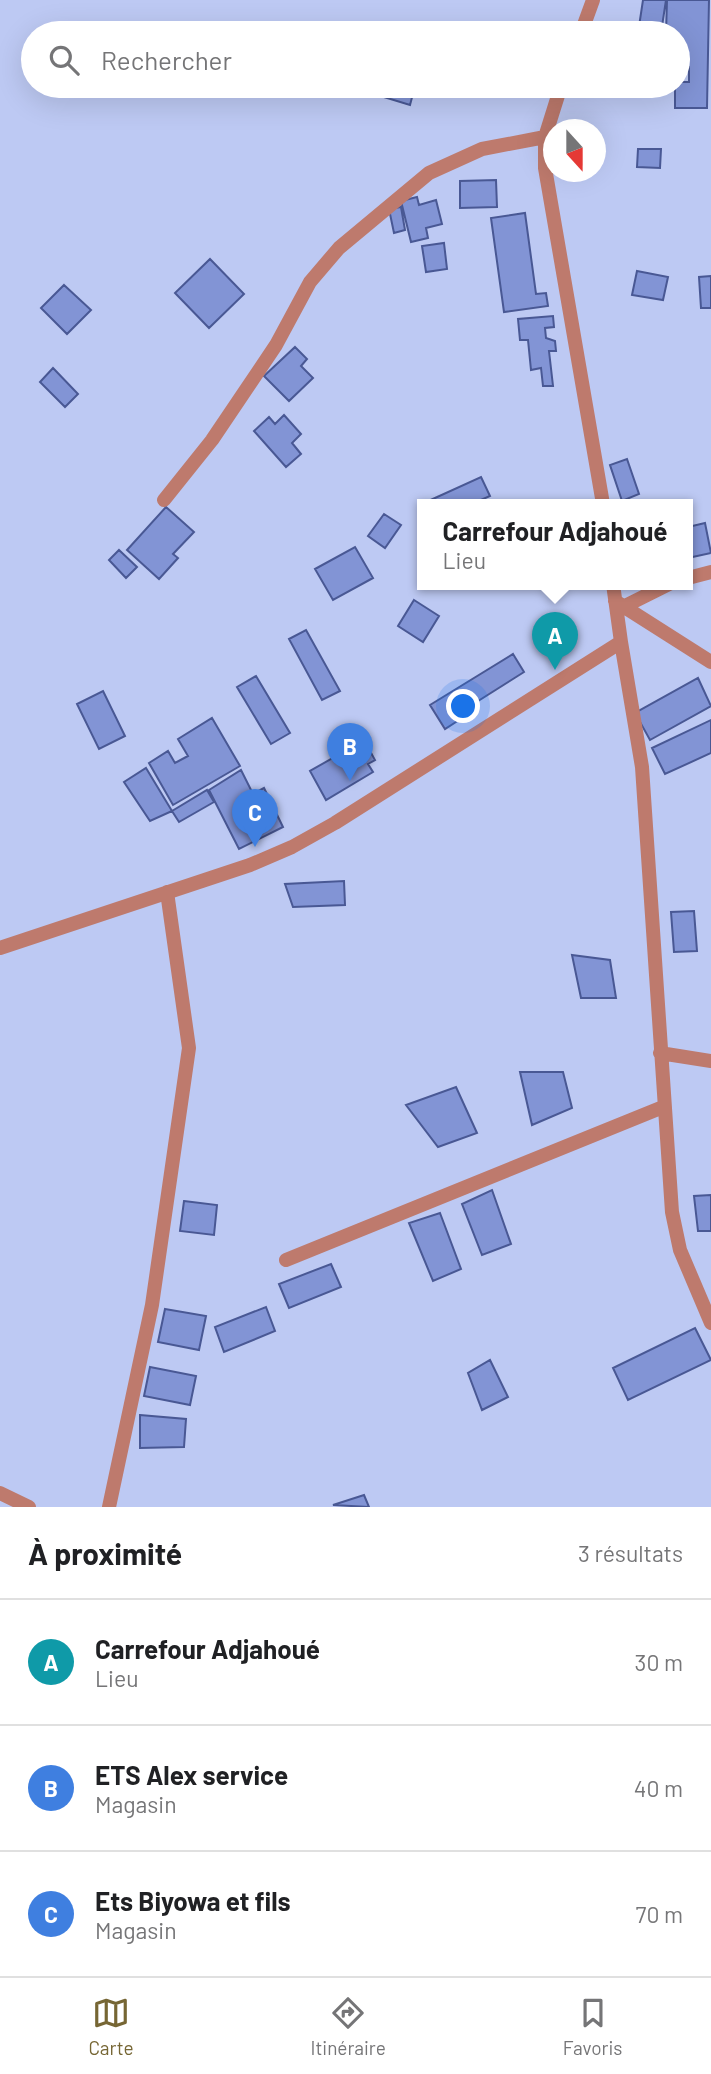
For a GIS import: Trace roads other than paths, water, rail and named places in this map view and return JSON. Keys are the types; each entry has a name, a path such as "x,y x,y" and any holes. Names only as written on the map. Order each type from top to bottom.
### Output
{"street":[{"path":"585,21 593,0"},
{"path":"551,119 557,98"},
{"path":"164,500 212,440 276,345 310,282 340,248 429,173 482,149 543,137"},
{"path":"547,182 602,499"},
{"path":"693,577 711,572"},
{"path":"615,590 620,603 621,642 642,767 672,1212 680,1250 711,1323"},
{"path":"620,603 654,590"},
{"path":"620,603 711,662"},
{"path":"0,948 250,865 335,823 621,642"},
{"path":"108,1507 152,1305 189,1048 166,892"},
{"path":"660,1053 711,1061"},
{"path":"286,1259 663,1107"},
{"path":"0,1493 29,1507"}],"place":[{"name":"Carrefour Adjahoué","path":"555,670"},
{"name":"ETS Alex service","path":"350,781"},
{"name":"Ets Biyowa et fils","path":"255,847"}]}
